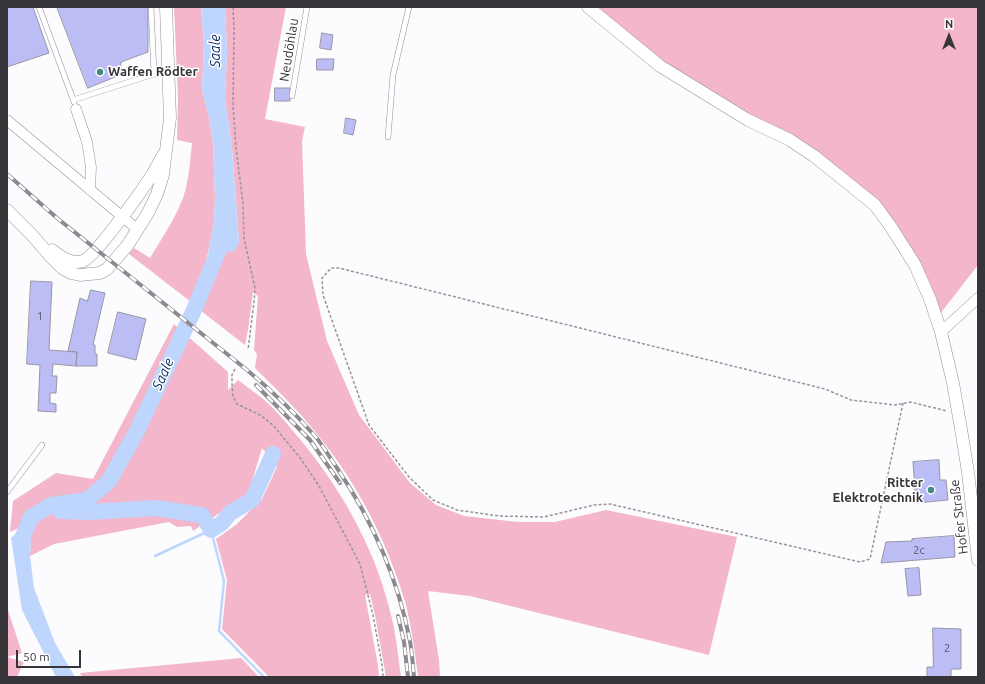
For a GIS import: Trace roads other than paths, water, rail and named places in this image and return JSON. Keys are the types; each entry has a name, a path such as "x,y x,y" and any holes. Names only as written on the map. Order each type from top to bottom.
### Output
{"street":[{"path":"7,210 62,268 71,273 91,275 100,273 107,268 127,246 148,213 157,194 163,175 170,118 166,7"},
{"name":"Hofer Straße","path":"588,7 660,66 748,120 790,140 847,181 875,205 915,265 930,299 941,332 959,414 968,472 978,560"},
{"path":"75,105 87,142 91,167 90,190"},
{"path":"7,120 137,229"},
{"path":"31,234 62,258 76,262 83,261 91,255 122,216 153,174 165,151"},
{"path":"941,332 978,298"}],"lane":[{"path":"39,7 75,105 154,74 151,7"},
{"name":"Neudöhlau","path":"292,96 307,7"},
{"path":"388,137 393,75 409,7"},
{"path":"7,492 42,445"}],"water":[{"path":"201,7 225,7 227,52 225,98 232,148 239,241 235,251 208,253 214,223 215,198 213,144 209,117 202,90 204,43"},
{"path":"26,525 31,542 30,556 34,588 55,643 75,677 56,677 22,610 11,538"}],"waterway":[{"name":"Saale","path":"22,548 20,543 31,517 51,505 87,500 109,481 137,431 193,312 218,252 223,232"},
{"path":"60,511 89,512 156,508 202,515 211,530 222,523 230,513 252,500 273,454"},
{"path":"155,556 211,530 224,581 219,631 264,677"}],"railway":[{"path":"7,174 57,218 274,393 324,447 361,508 391,573 405,618 411,646 414,677"},
{"path":"256,385 310,440 340,483"},
{"path":"398,616 404,642 408,677"}],"place":[{"name":"Waffen Rödter","path":"100,72"},
{"name":"Ritter Elektrotechnik","path":"931,490"}]}
